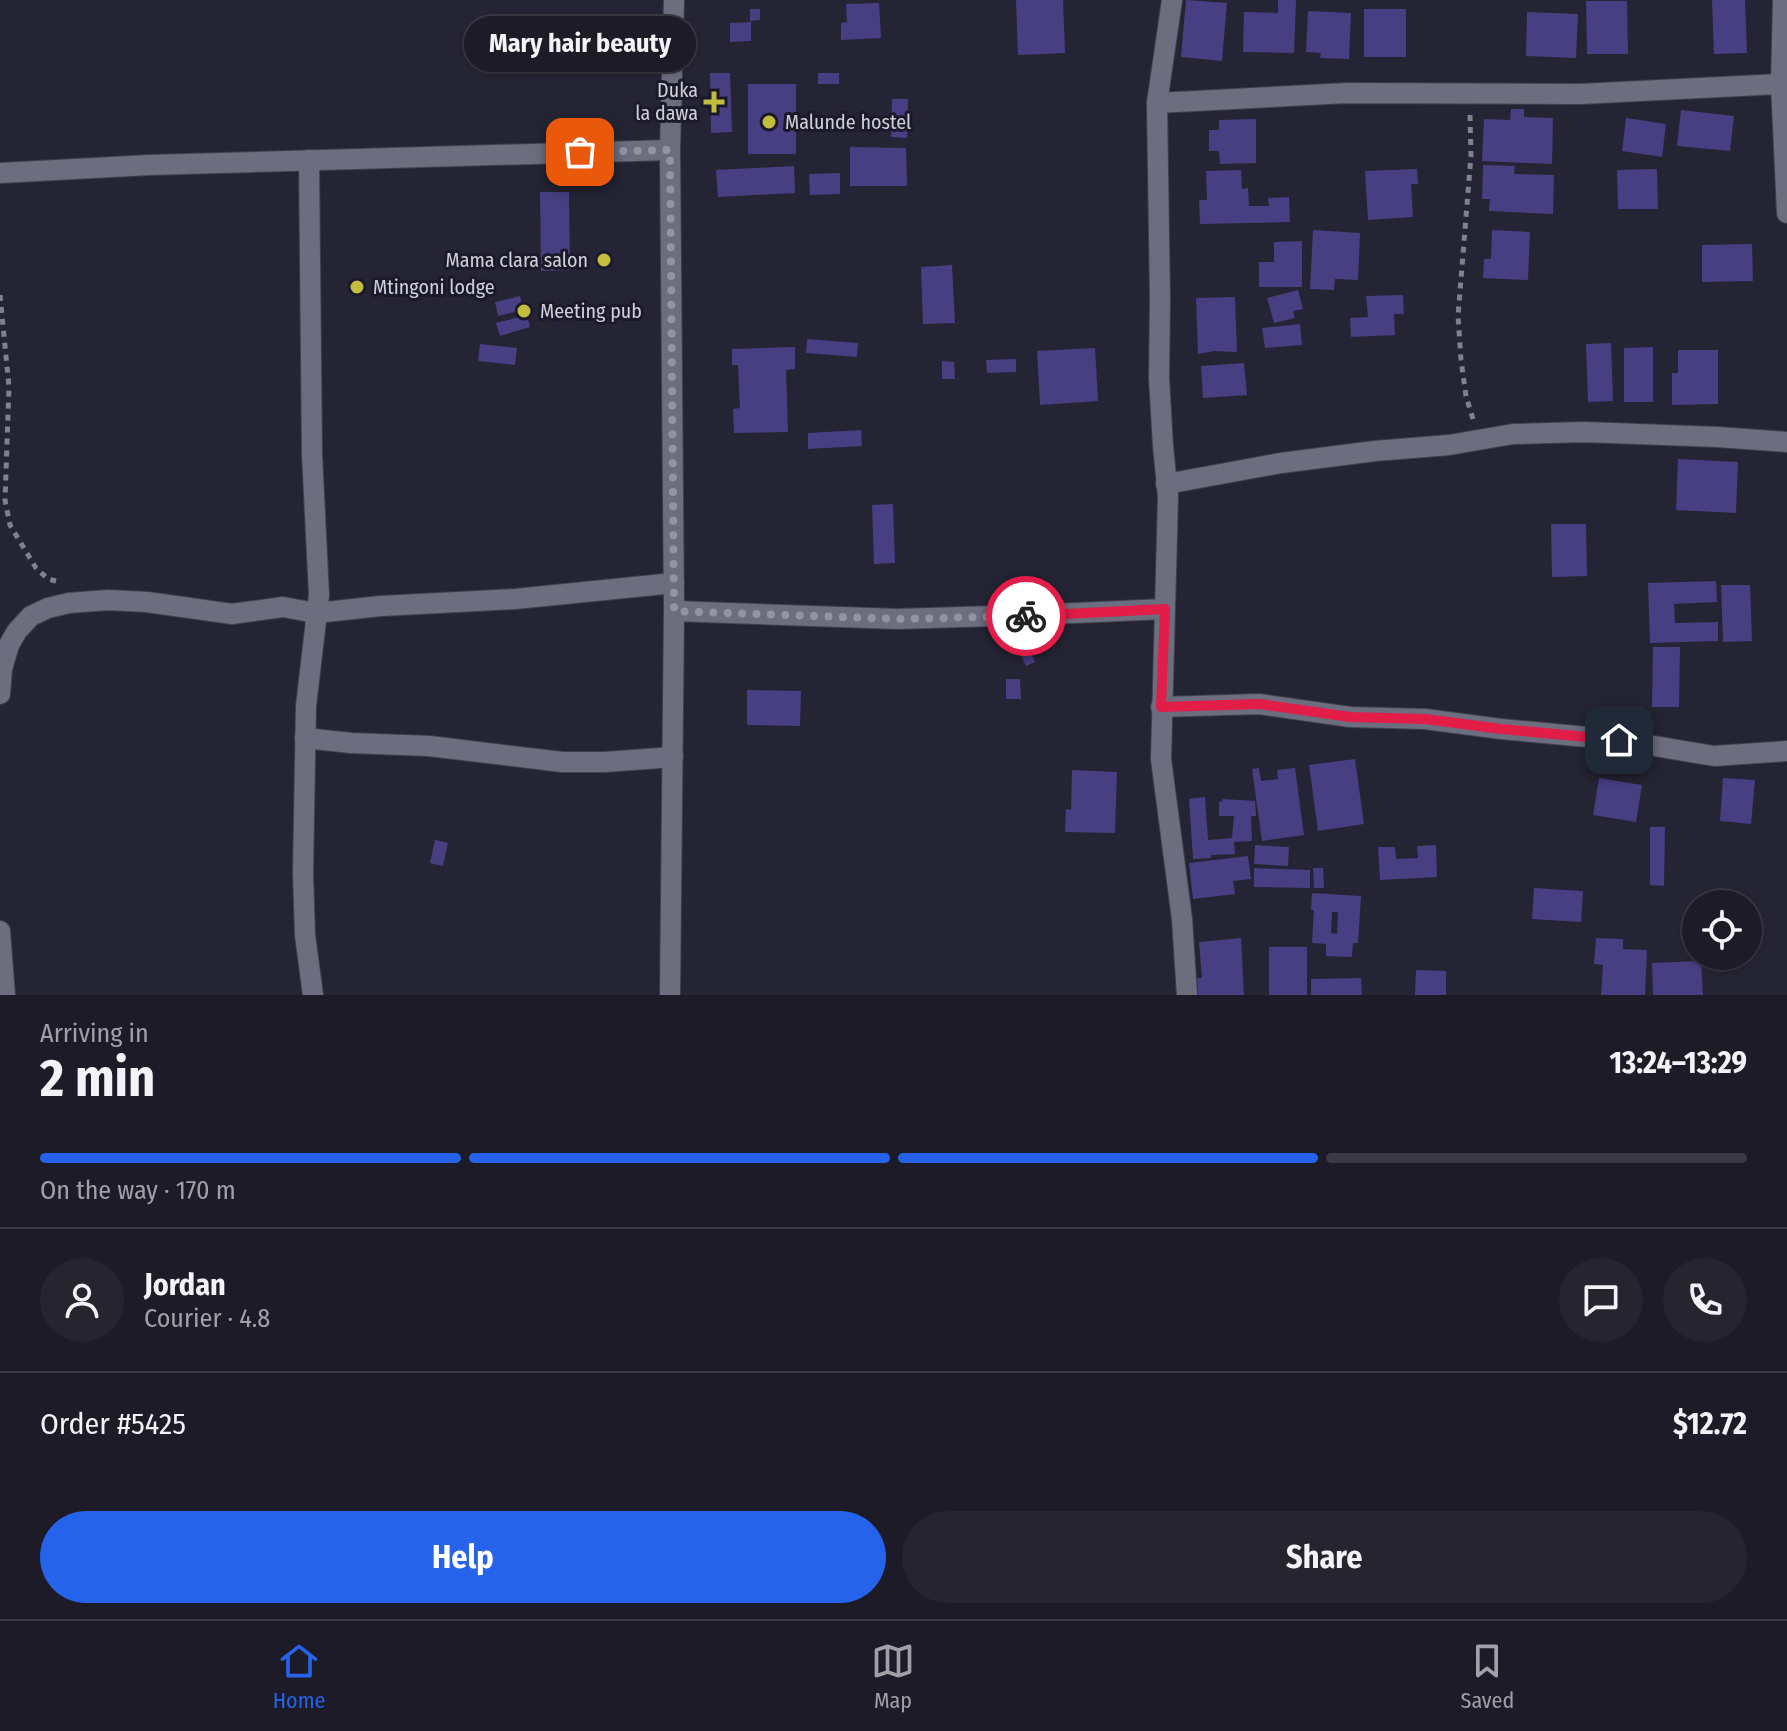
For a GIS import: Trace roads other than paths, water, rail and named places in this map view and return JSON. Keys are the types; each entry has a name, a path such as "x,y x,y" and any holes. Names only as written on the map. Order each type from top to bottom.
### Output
{"street":[{"path":"670,995 674,583 670,150 674,0"},
{"path":"1172,0 1157,103 1159,378 1166,484 1161,759 1182,919 1187,995"},
{"path":"1783,0 1781,84 1787,213"},
{"path":"1157,103 1347,93 1580,94 1781,84"},
{"path":"0,173 149,165 670,150"},
{"path":"309,160 312,454 319,595 306,706 303,873 305,935 313,995"},
{"path":"1166,484 1281,463 1482,441 1513,434 1584,432 1787,442"},
{"path":"0,694 2,669 17,631 31,616 69,603 108,600 147,602 232,614 283,607 316,613 381,606 515,599 674,583"},
{"path":"674,611 897,619 1165,609"},
{"path":"1161,707 1259,704 1350,717 1425,719 1487,728 1606,738 1705,756 1787,751"},
{"path":"305,738 429,746 562,762 673,757"},
{"path":"0,931 5,995"}],"place":[{"name":"Duka la dawa","path":"714,102"},
{"name":"Malunde hostel","path":"769,122"},
{"name":"Mary hair beauty","path":"580,152"},
{"name":"Mama clara salon","path":"604,260"},
{"name":"Mtingoni lodge","path":"357,287"},
{"name":"Meeting pub","path":"524,311"}]}
